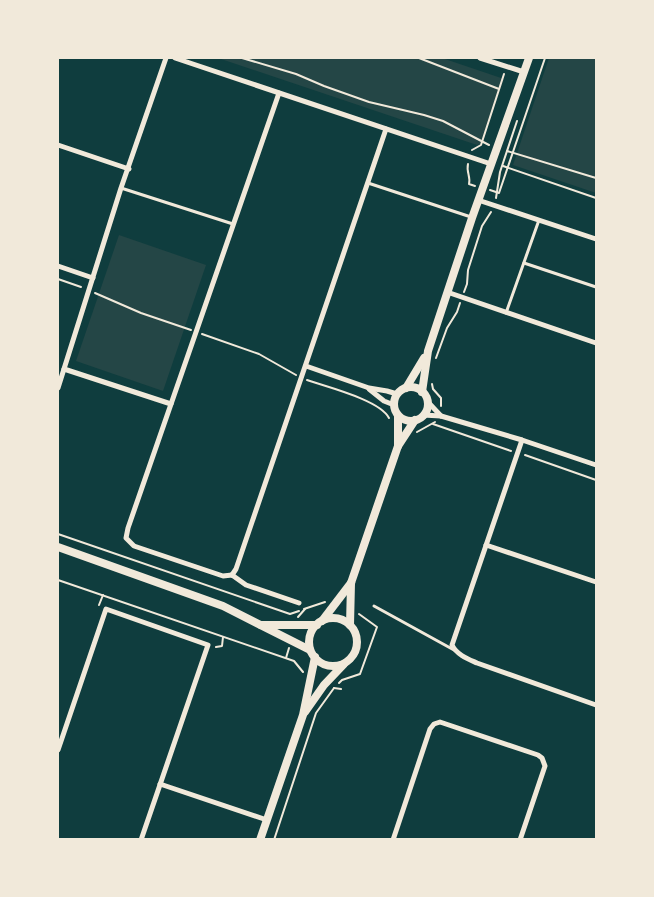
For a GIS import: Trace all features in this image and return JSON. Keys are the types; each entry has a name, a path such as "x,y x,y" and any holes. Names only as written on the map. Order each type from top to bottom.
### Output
{"street":[{"path":"58,388 128,169 166,58"},
{"path":"175,58 490,164"},
{"path":"480,58 524,72"},
{"path":"422,392 428,351 490,164 529,58"},
{"path":"279,93 170,404 126,538 134,546 223,576 232,575 246,586 299,603"},
{"path":"232,575 236,569 386,129"},
{"path":"58,146 128,169"},
{"path":"478,200 596,239"},
{"path":"58,266 93,278"},
{"path":"447,292 596,343"},
{"path":"406,388 428,351"},
{"path":"306,366 369,388 397,394"},
{"path":"64,369 170,404"},
{"path":"398,446 398,416 394,405 397,394 406,388 412,387 422,392 439,416"},
{"path":"369,388 384,402 394,405"},
{"path":"398,416 408,421 415,420 426,411 427,401"},
{"path":"423,415 439,416 522,440 596,465"},
{"path":"350,625 351,583 398,446 415,420"},
{"path":"522,440 452,645 455,650 477,663 596,705"},
{"path":"486,545 596,582"},
{"path":"58,547 223,606 312,654 321,663 329,666 344,664"},
{"path":"58,551 80,555"},
{"path":"260,840 303,715 310,679 312,654 309,642 310,634 351,583"},
{"path":"58,750 106,609 208,645 141,840"},
{"path":"259,625 319,623 329,618 337,618 350,625 355,631 357,646 355,653 324,685 303,715"},
{"path":"393,840 430,729 434,724 440,722 542,758 545,766 520,840"},
{"path":"160,784 267,820"}],"lane":[{"path":"368,183 472,218"},
{"path":"122,188 233,224"},
{"path":"506,313 539,219"},
{"path":"524,263 596,287"},
{"path":"374,606 455,650"}],"path":[{"path":"242,58 296,74 369,102 442,121 479,141 596,178"},
{"path":"419,58 499,89"},
{"path":"434,365 447,328 457,312 482,226 490,216 494,205 502,166 519,115"},
{"path":"490,164 502,166 596,198"},
{"path":"58,279 89,290 141,313 259,354 301,378 374,404 388,415 391,422 390,426 398,428"},
{"path":"408,432 411,434 427,428 436,422 439,416 442,401 433,389 432,384"},
{"path":"58,534 290,614 326,602 334,605"},
{"path":"58,580 294,661 302,670 304,677 310,679"},
{"path":"274,840 316,714 342,680 360,674 377,627 350,609"},
{"path":"206,650 222,646 223,637"},
{"path":"324,685 342,689"}],"shaded area":[{"path":"218,58 442,58 504,79 482,143 477,145"},
{"path":"549,58 596,58 596,193 513,165"},
{"path":"119,235 206,265 163,391 76,361"}]}
